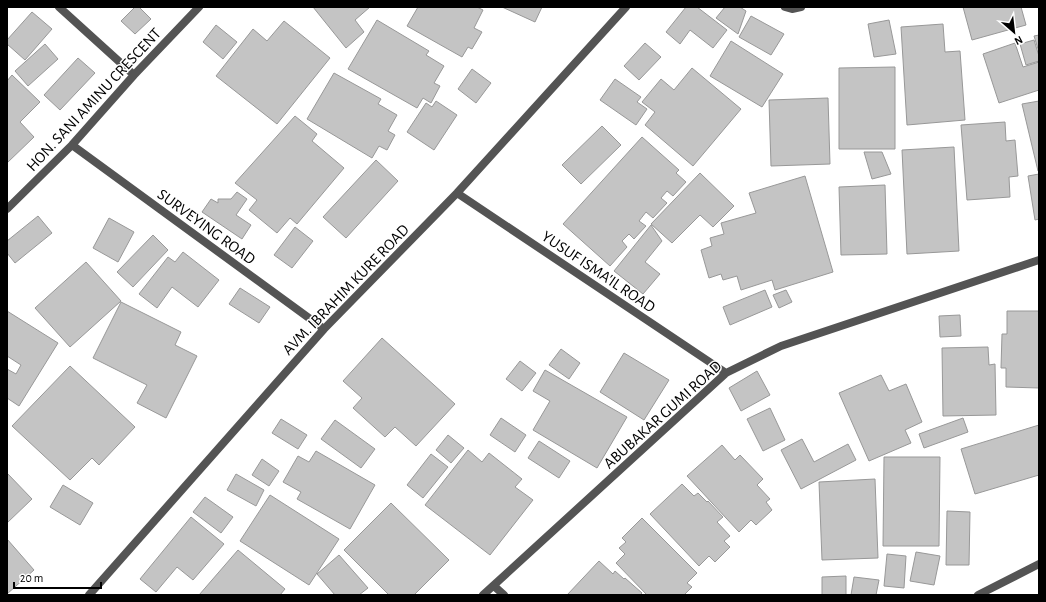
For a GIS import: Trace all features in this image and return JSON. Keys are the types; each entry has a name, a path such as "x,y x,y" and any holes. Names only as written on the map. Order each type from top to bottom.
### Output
{"street":[{"path":"59,7 134,75"},
{"name":"HON. SANI AMINU CRESCENT","path":"7,209 72,145 134,75 199,7"},
{"name":"AVM. IBRAHIM KURE ROAD","path":"89,595 324,329 457,193 626,7"},
{"path":"785,7 792,9 801,7"},
{"name":"SURVEYING ROAD","path":"72,145 324,329"},
{"name":"YUSUF ISMA'IL ROAD","path":"457,193 726,373"},
{"name":"ABUBAKAR GUMI ROAD","path":"483,595 726,373 781,346 1039,260"},
{"path":"978,595 1039,564"},
{"path":"494,586 504,595"}],"building":[{"path":"135,7 139,7 151,19 135,34 121,21"},
{"path":"313,7 370,7 355,20 364,32 346,48"},
{"path":"418,7 477,7 483,10 474,28 482,32 472,49 468,47 462,57 407,26"},
{"path":"502,7 542,7 535,22"},
{"path":"686,7 697,7 727,30 713,48 690,30 680,44 666,32"},
{"path":"725,7 740,7 746,11 738,34 716,18"},
{"path":"963,7 1021,7 1026,25 972,40"},
{"path":"32,12 52,29 25,60 7,44 7,40"},
{"path":"751,16 784,34 771,55 739,37"},
{"path":"377,20 429,51 426,55 444,66 434,83 440,86 431,103 423,98 417,108 348,69"},
{"path":"889,20 896,54 874,57 868,24"},
{"path":"284,21 330,58 277,124 216,76 253,29 267,41"},
{"path":"943,24 945,52 960,51 965,120 907,125 901,27"},
{"path":"216,25 237,42 223,59 203,42"},
{"path":"1039,35 1039,52 1034,36"},
{"path":"1034,40 1039,61 1026,65 1020,44"},
{"path":"731,41 783,74 762,107 710,76"},
{"path":"645,43 661,57 639,80 624,66"},
{"path":"1015,43 1023,67 1039,62 1039,90 999,103 983,54"},
{"path":"45,44 58,59 28,86 15,71"},
{"path":"78,58 95,73 60,110 44,95"},
{"path":"895,67 895,149 839,149 839,68"},
{"path":"692,68 741,109 693,166 645,125 655,112 642,102 661,79 674,90"},
{"path":"472,69 491,83 476,103 458,89"},
{"path":"334,73 381,99 378,104 397,115 388,131 395,135 387,150 379,146 372,158 307,119"},
{"path":"12,75 40,102 20,122 34,137 7,163 7,81"},
{"path":"615,79 641,97 637,102 647,109 636,125 600,100"},
{"path":"828,98 830,164 771,166 769,100"},
{"path":"436,101 457,115 434,150 407,132 426,103 432,107"},
{"path":"1039,101 1039,170 1038,171 1022,104"},
{"path":"295,116 317,134 312,141 344,168 297,224 290,218 277,233 249,210 257,200 235,183"},
{"path":"1005,122 1006,141 1015,140 1018,176 1009,177 1010,197 967,200 961,125"},
{"path":"602,126 621,145 581,184 562,165"},
{"path":"642,137 679,170 676,173 686,182 673,196 667,191 661,198 667,203 653,218 646,212 639,221 646,226 634,239 629,234 622,241 627,247 610,266 563,224"},
{"path":"954,147 959,251 907,254 902,150"},
{"path":"864,152 882,152 891,174 872,179"},
{"path":"376,160 398,181 346,238 323,217"},
{"path":"700,173 734,206 713,227 700,215 672,243 651,224"},
{"path":"1039,174 1039,219 1035,220 1028,176"},
{"path":"805,176 833,272 775,290 772,280 741,290 737,276 723,280 721,274 709,278 701,250 712,246 710,238 724,234 721,223 756,213 749,193"},
{"path":"885,185 887,254 841,255 839,187"},
{"path":"237,192 247,199 236,215 251,225 242,239 202,212 211,199 218,203 218,199 231,199"},
{"path":"38,216 52,233 15,263 7,253 7,241"},
{"path":"109,218 134,232 118,262 93,248"},
{"path":"651,225 662,241 645,262 660,274 643,294 614,271"},
{"path":"295,227 313,241 292,268 274,255"},
{"path":"153,235 168,250 133,287 117,272"},
{"path":"183,252 219,280 198,307 172,287 157,308 139,294 168,257 175,262"},
{"path":"86,262 121,301 70,347 35,308"},
{"path":"240,288 270,307 259,323 229,304"},
{"path":"765,290 772,307 730,325 723,307"},
{"path":"786,290 792,302 779,308 773,295"},
{"path":"121,302 181,332 175,345 197,356 166,418 137,403 147,385 93,358"},
{"path":"7,311 58,343 19,406 7,398 7,369 16,374 21,365 7,356"},
{"path":"1007,311 1039,311 1039,388 1006,387 1006,368 1001,368 1002,334 1007,334"},
{"path":"960,315 961,336 940,337 939,316"},
{"path":"382,338 455,404 416,446 395,427 385,437 353,408 362,398 343,381"},
{"path":"988,347 989,365 995,364 996,415 943,416 942,348"},
{"path":"561,349 580,363 569,379 549,365"},
{"path":"624,353 669,380 644,420 600,392"},
{"path":"520,361 536,373 522,391 506,379"},
{"path":"70,366 135,427 99,465 92,458 70,480 12,426"},
{"path":"545,370 627,417 597,468 533,430 550,401 533,391"},
{"path":"757,371 770,395 741,411 729,388"},
{"path":"881,375 889,391 906,384 922,422 905,430 911,443 869,461 839,393"},
{"path":"770,408 785,440 763,451 747,419"},
{"path":"501,418 526,435 515,452 490,435"},
{"path":"963,418 968,432 924,448 919,434"},
{"path":"281,419 307,435 298,449 272,433"},
{"path":"335,420 375,449 361,468 321,439"},
{"path":"1039,425 1039,475 975,494 961,449"},
{"path":"448,435 464,448 451,463 436,450"},
{"path":"802,439 814,462 848,444 856,460 801,489 781,450"},
{"path":"539,441 570,461 559,478 528,458"},
{"path":"722,445 735,460 740,455 763,479 757,485 770,499 766,502 772,510 756,525 751,520 739,532 687,476"},
{"path":"468,450 482,462 489,453 522,479 515,487 533,500 490,555 425,505"},
{"path":"316,451 375,485 350,529 297,499 301,492 283,482 298,456 309,462"},
{"path":"431,454 448,467 423,498 407,485"},
{"path":"884,457 940,457 939,546 883,546"},
{"path":"262,459 279,471 269,486 252,475"},
{"path":"7,473 32,499 7,523"},
{"path":"236,474 264,490 256,506 227,490"},
{"path":"875,479 878,558 822,560 819,482"},
{"path":"682,484 694,496 698,493 707,502 708,501 723,517 717,522 730,536 724,541 730,547 715,562 709,556 699,566 650,514"},
{"path":"63,485 93,503 80,525 50,507"},
{"path":"270,495 339,539 309,585 240,541"},
{"path":"205,497 233,517 221,533 193,512"},
{"path":"391,503 449,560 414,595 389,595 344,550"},
{"path":"947,511 970,512 969,565 946,565"},
{"path":"191,517 224,544 193,580 177,567 156,592 140,579"},
{"path":"642,518 697,573 687,583 692,587 684,595 647,595 616,563 625,554 619,548 626,542 622,538"},
{"path":"7,539 34,570 7,594"},
{"path":"238,550 285,589 280,595 199,595"},
{"path":"916,552 940,556 934,585 910,581"},
{"path":"887,554 906,556 904,588 884,586"},
{"path":"339,555 368,588 359,595 335,595 317,574"},
{"path":"599,561 613,574 615,571 642,593 640,595 567,595"},
{"path":"846,576 846,595 822,595 822,577"},
{"path":"854,577 879,580 876,595 851,595"}]}
